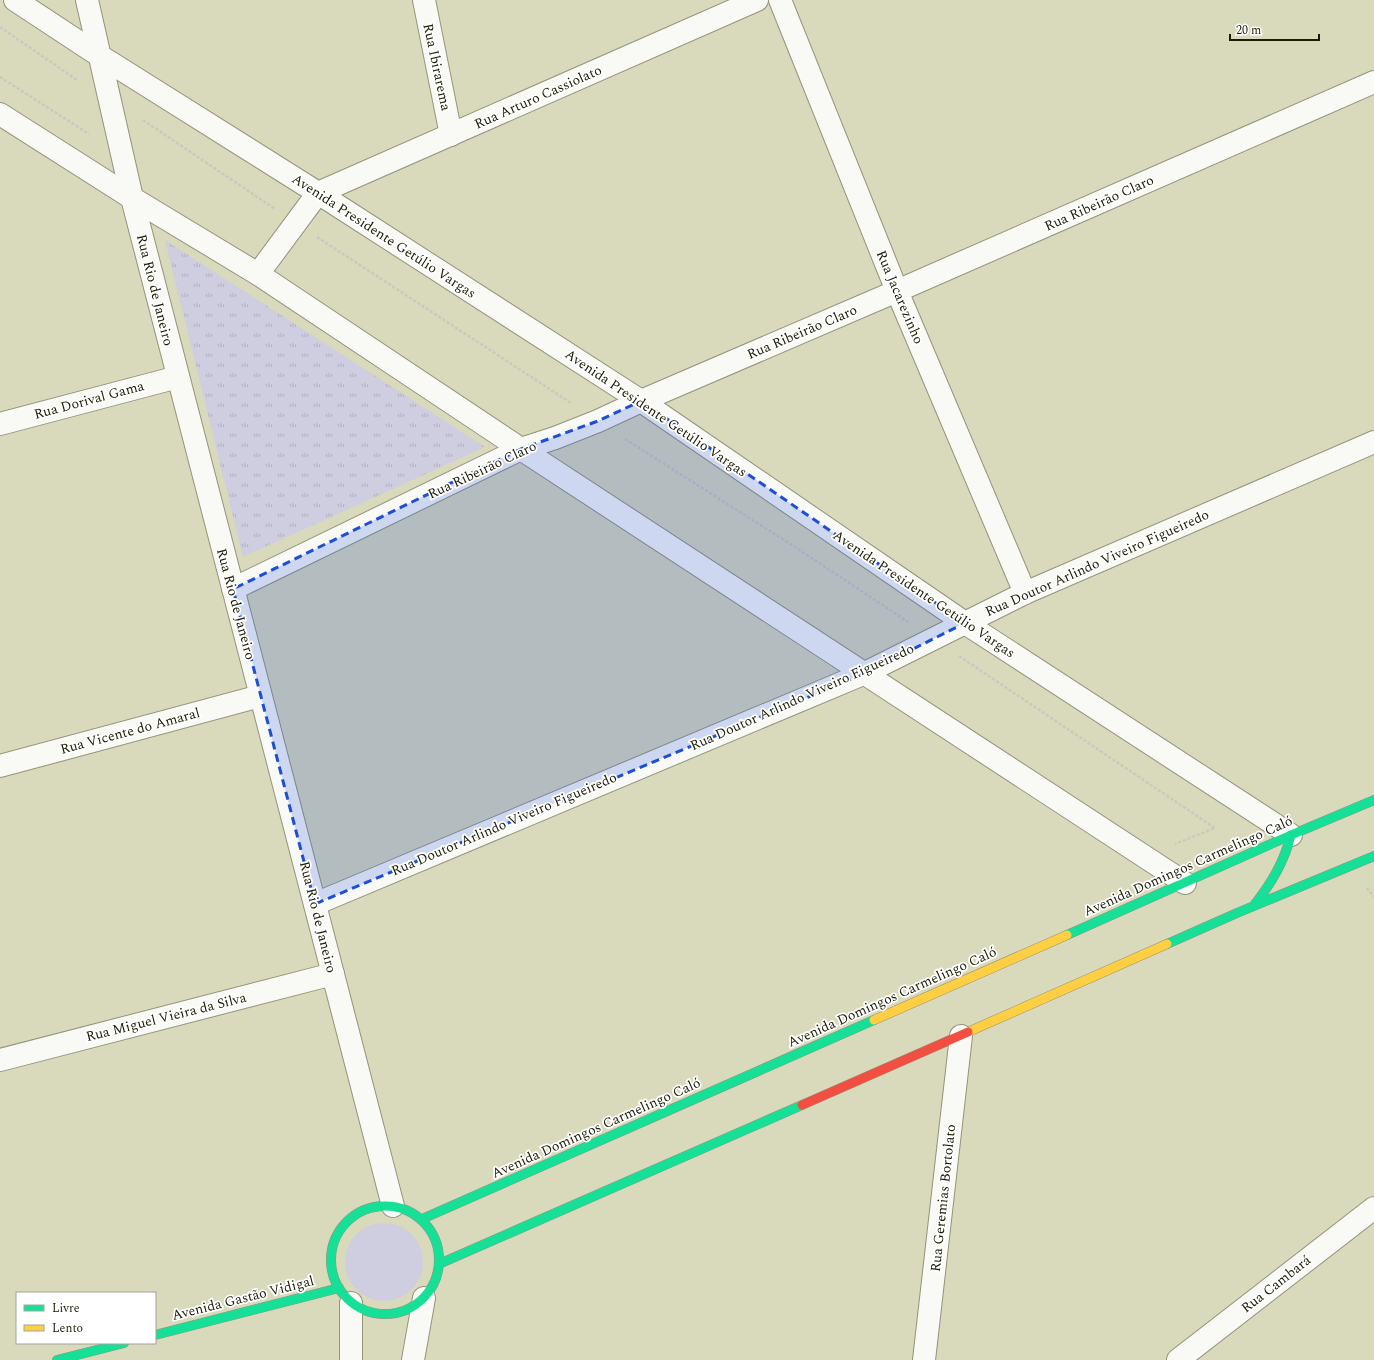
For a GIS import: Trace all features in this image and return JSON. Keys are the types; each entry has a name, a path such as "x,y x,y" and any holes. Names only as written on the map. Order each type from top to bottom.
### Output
{"street":[{"name":"Avenida Presidente Getúlio Vargas","path":"15,0 100,56 318,193 641,401 965,623 1291,835"},
{"name":"Rua Rio de Janeiro","path":"87,0 132,198 393,1206"},
{"name":"Rua Ibirarema","path":"424,0 451,134"},
{"name":"Rua Arturo Cassiolato","path":"318,193 757,0"},
{"name":"Rua Jacarezinho","path":"780,0 897,291 1025,592"},
{"name":"Rua Ribeirão Claro","path":"233,589 521,449 555,438 598,421 1374,82"},
{"path":"0,114 132,198 258,274 863,674 1185,883"},
{"path":"258,274 295,222 318,193"},
{"name":"Rua Dorival Gama","path":"0,424 178,377"},
{"name":"Rua Doutor Arlindo Viveiro Figueiredo","path":"314,904 863,674 1025,592 1374,442"},
{"name":"Rua Vicente do Amaral","path":"0,766 260,696"},
{"name":"Avenida Domingos Carmelingo Caló","path":"422,1219 1291,835 1374,800"},
{"path":"1254,905 1273,881 1279,870 1288,849 1291,835"},
{"path":"439,1264 961,1036 1254,905 1374,856"},
{"name":"Rua Miguel Vieira da Silva","path":"0,1060 333,974"},
{"name":"Rua Geremias Bortolato","path":"924,1360 961,1036"},
{"path":"345,1296 369,1312 388,1314 408,1310 424,1298 435,1282 439,1264 438,1248 432,1232 422,1219 408,1210 393,1206 372,1207 353,1216 339,1231 332,1250 332,1270 345,1296 351,1360"},
{"name":"Rua Cambará","path":"1178,1360 1374,1208"},
{"name":"Avenida Gastão Vidigal","path":"156,1335 345,1296"},
{"path":"414,1360 424,1298"},
{"path":"57,1360 120,1344"}],"path":[{"path":"0,27 77,80 109,98 474,340 795,547 1215,828 1176,844 1169,840"},
{"path":"0,76 122,156"}],"highlighted area":[{"path":"641,401 965,623 863,674 315,904 233,589 521,449 598,421"}],"green space":[{"path":"165,240 485,447 243,557"},
{"path":"384,1223 399,1226 412,1234 420,1247 423,1262 420,1277 412,1290 399,1298 384,1301 369,1298 356,1290 348,1277 345,1262 348,1247 356,1234 369,1226"}],"traffic: fast":[{"path":"1067,935 1291,835 1374,800"},
{"path":"1255,904 1277,871 1285,854 1291,835"},
{"path":"1167,944 1374,856"},
{"path":"422,1219 874,1020"},
{"path":"439,1264 802,1105"},
{"path":"385,1206 406,1210 423,1222 435,1239 439,1260 435,1281 423,1298 406,1310 385,1314 364,1310 347,1298 335,1281 331,1260 335,1239 347,1222 364,1210 385,1206"},
{"path":"156,1335 339,1288"},
{"path":"57,1360 120,1344"}],"traffic: slow":[{"path":"874,1020 1067,935"},
{"path":"968,1032 1167,944"}],"traffic: jam":[{"path":"802,1105 968,1032"}]}
